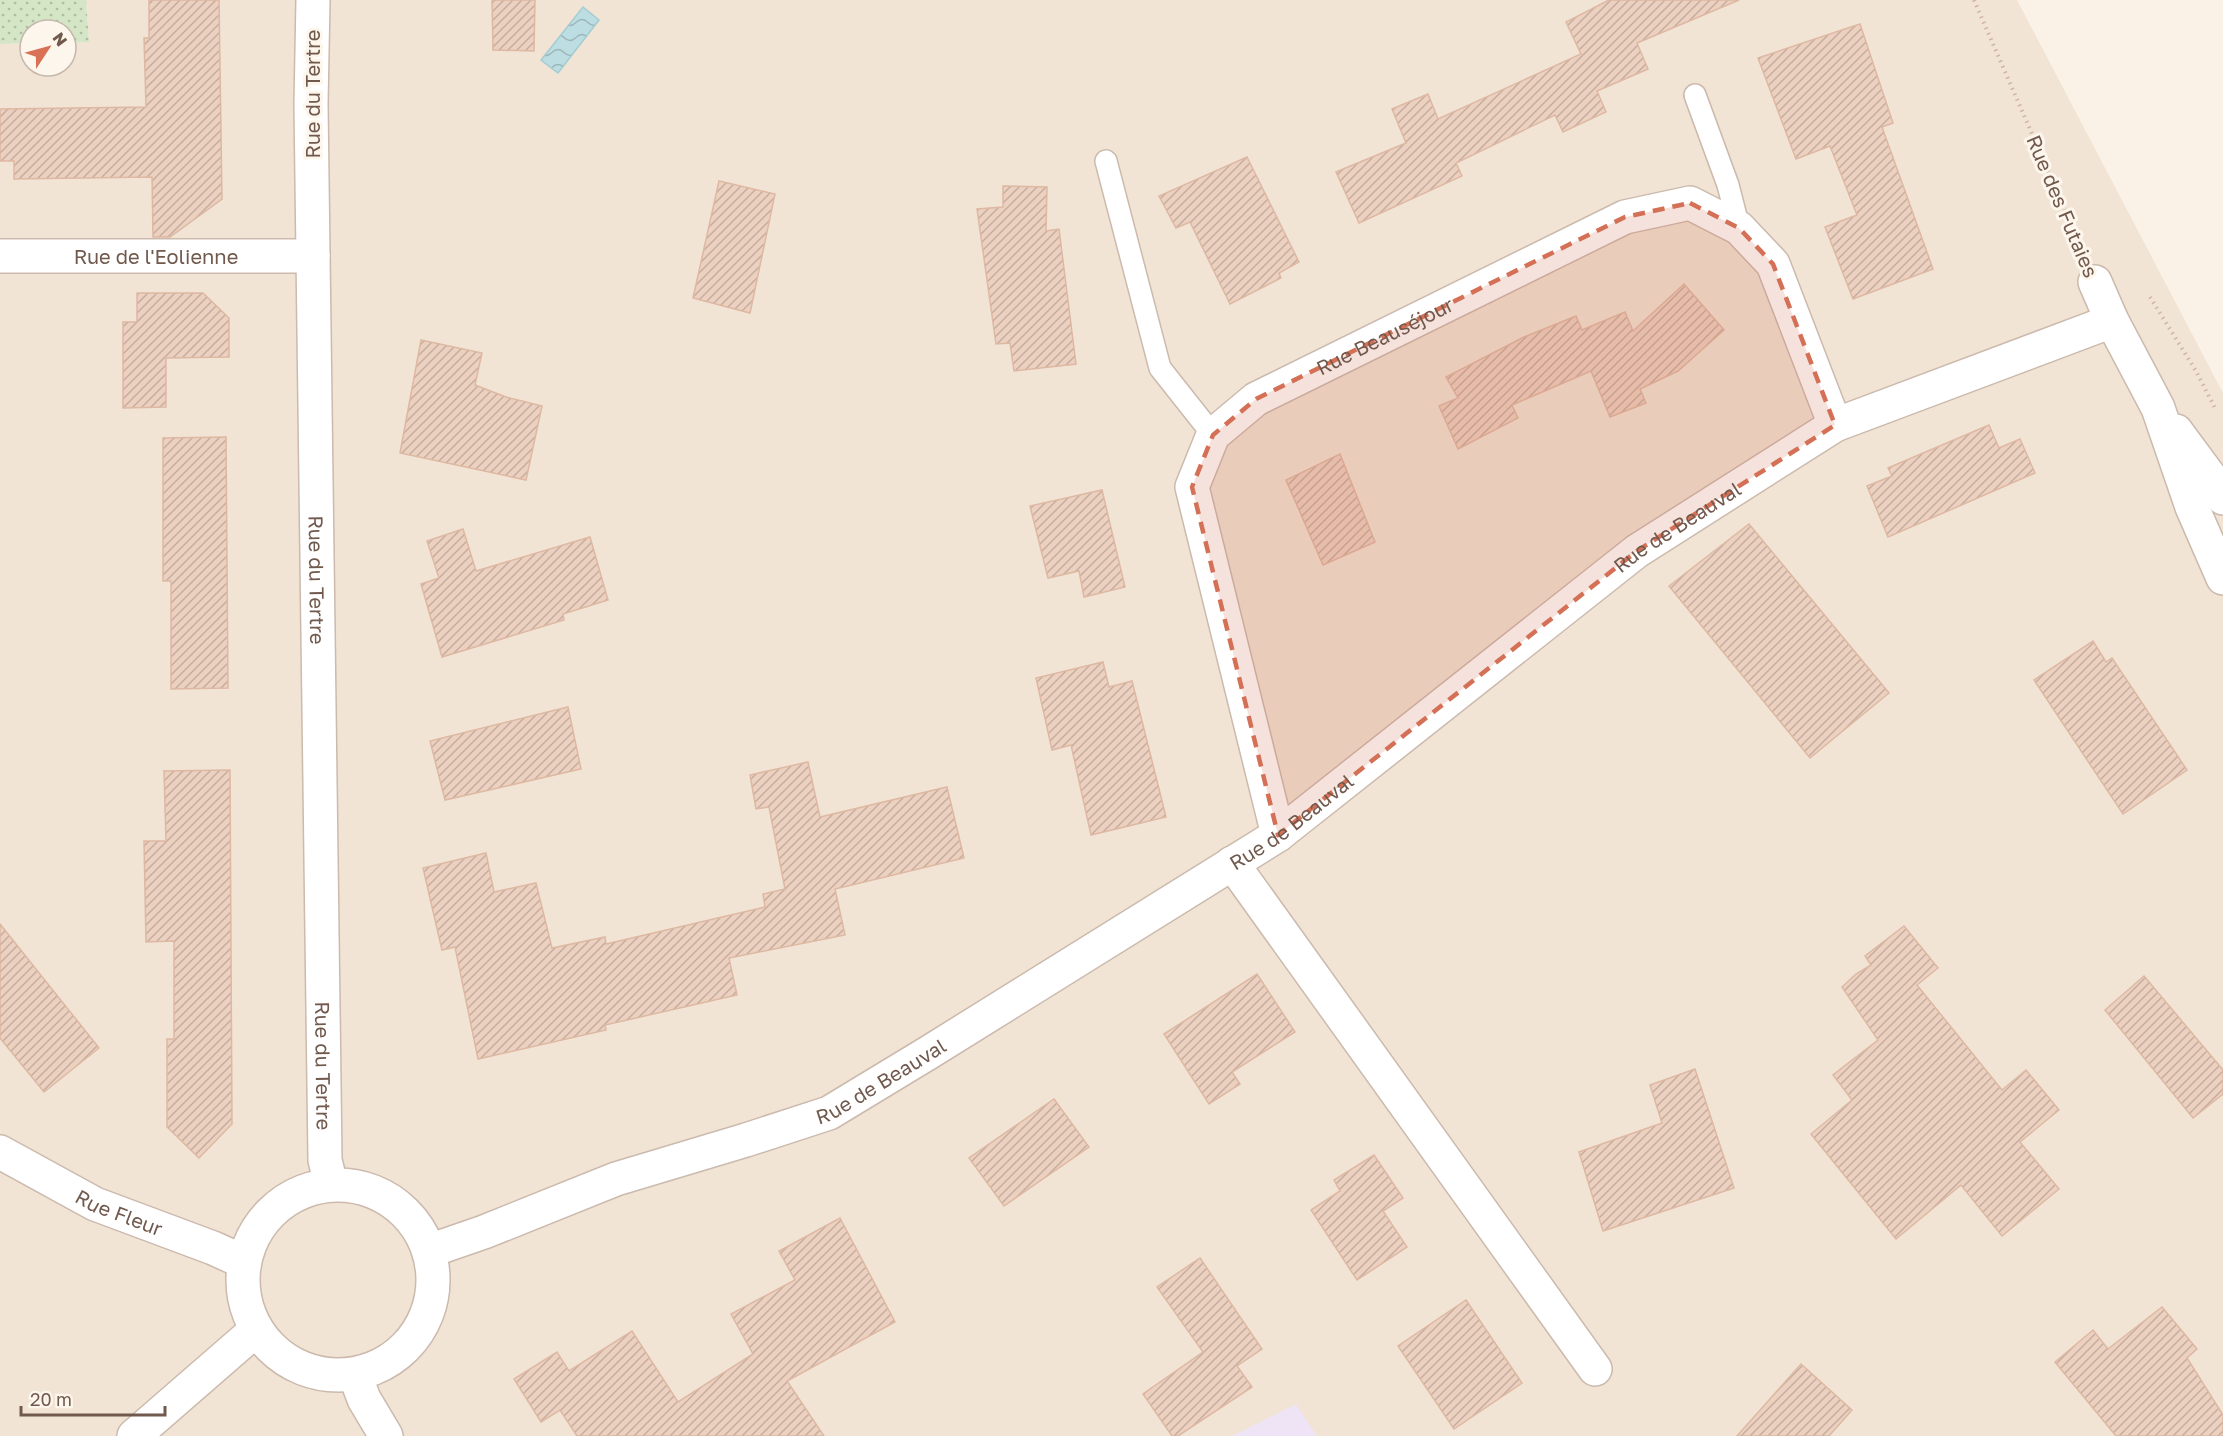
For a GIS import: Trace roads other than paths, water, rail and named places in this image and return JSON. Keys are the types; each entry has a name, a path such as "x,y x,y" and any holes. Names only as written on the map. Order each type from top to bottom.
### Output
{"street":[{"name":"Rue du Tertre","path":"313,0 311,104 328,1172"},
{"name":"Rue Beauséjour","path":"1278,835 1192,487 1213,435 1256,399 1625,217 1690,203 1739,228 1773,264 1835,425"},
{"name":"Rue de l'Eolienne","path":"0,256 313,256"},
{"name":"Rue des Futaies","path":"2095,282 2112,321 2158,408 2192,507 2223,579"},
{"name":"Rue de Beauval","path":"429,1251 616,1179 829,1113 1278,835 1637,551 1835,425 2112,321"},
{"name":"Rue des Futaies","path":"2158,408 2216,484 2223,498"},
{"path":"1232,863 1595,1369"},
{"name":"Rue Fleur","path":"0,1152 94,1204 213,1248 244,1262"},
{"path":"328,1172 391,1201 414,1223 429,1251 433,1284 427,1316 411,1343 385,1364 354,1375 327,1376 298,1368 274,1352 256,1330 246,1309 242,1285 244,1262 254,1232 274,1208 328,1172"},
{"path":"134,1436 256,1330"},
{"path":"354,1375 364,1399 386,1436"}],"lane":[{"path":"1695,95 1728,185 1739,228"},
{"path":"1106,161 1160,368 1213,435"}],"water":[{"path":"583,7 599,20 558,73 541,60"}]}
